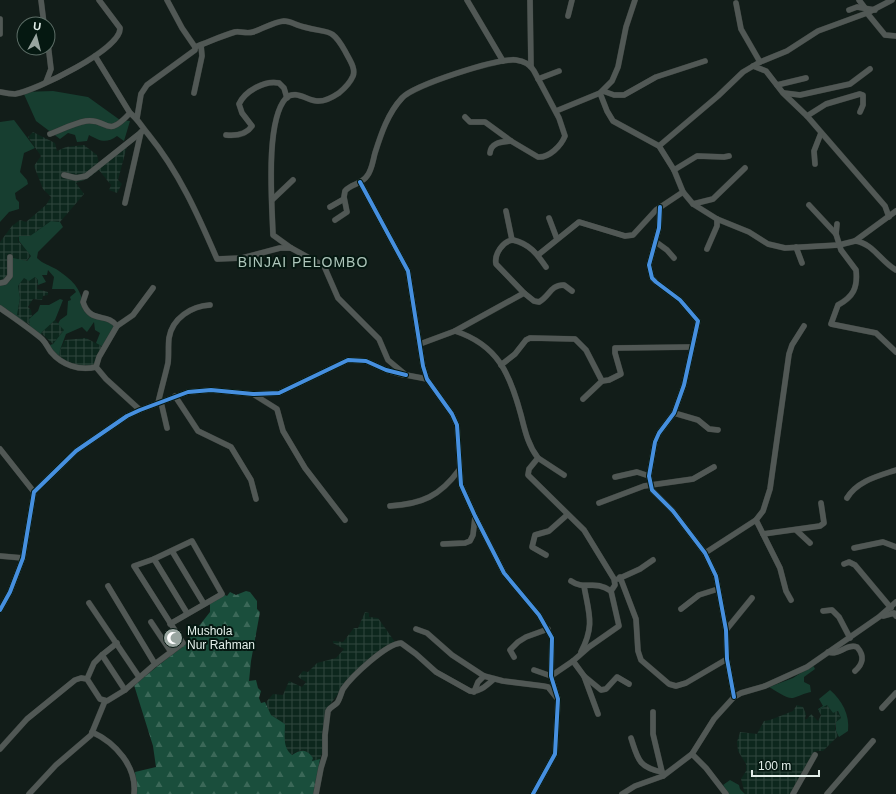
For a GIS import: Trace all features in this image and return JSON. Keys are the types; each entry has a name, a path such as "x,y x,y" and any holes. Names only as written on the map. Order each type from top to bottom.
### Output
{"street":[{"path":"41,0 43,16"},
{"path":"0,92 16,93 68,73 95,56 115,39 120,30 112,15 99,0"},
{"path":"167,0 198,46 202,56 194,93"},
{"path":"467,0 503,61"},
{"path":"465,117 470,122 485,122 536,157 548,155 558,146 565,136 564,127 531,67 530,0"},
{"path":"568,16 572,0"},
{"path":"859,0 885,35 896,36"},
{"path":"849,10 857,7 866,10 875,10 892,0"},
{"path":"556,111 601,92 612,81 618,67 633,1"},
{"path":"736,3 741,28 760,62"},
{"path":"659,146 718,96 740,74 760,62 788,51 818,31 866,10"},
{"path":"0,19 0,34"},
{"path":"291,248 280,248 242,258 217,259 183,184 165,156 143,131 137,118 141,94 147,85 194,52 198,46 237,32 249,33 282,21 332,34 340,43 354,73 351,81 338,94 322,101 313,101 297,95 287,98 278,113 274,128 272,200 273,235 291,248 324,266 338,298 350,312 372,331 383,345 388,360 406,375"},
{"path":"46,82 51,68 50,56"},
{"path":"95,56 130,114 137,118"},
{"path":"335,220 347,212 344,199 346,190 360,182 369,173 382,132 390,114 402,98 411,91 430,83 503,61 518,61 531,67"},
{"path":"601,92 614,95 624,95 656,77 705,61"},
{"path":"753,66 766,71 783,93 807,116 885,206 889,217"},
{"path":"783,93 800,95 849,84 870,69"},
{"path":"538,79 559,71"},
{"path":"777,85 806,78"},
{"path":"226,135 239,135 252,126 242,113 239,104 242,98 257,87 266,83 279,84 284,88 287,98"},
{"path":"601,92 607,111 613,121 659,146 674,170 683,192 693,204 717,219 775,246 796,247 839,245 855,241 896,211"},
{"path":"807,116 826,104 860,94 863,96 864,101 860,112"},
{"path":"50,134 84,121 114,126 120,124 130,114"},
{"path":"64,174 76,178 86,176 143,131"},
{"path":"125,203 143,131"},
{"path":"815,164 814,151 821,132"},
{"path":"490,153 491,148 496,144 511,141"},
{"path":"674,170 697,156 729,156"},
{"path":"693,204 713,199 745,168"},
{"path":"272,200 293,180"},
{"path":"360,182 408,270 423,366 427,379 452,414 457,425 461,485 504,573 539,614 548,629 553,644 551,676 558,699 555,754 550,766 533,794"},
{"path":"538,255 580,222 625,236 631,236 636,233 646,219 660,207 683,192"},
{"path":"330,207 344,199"},
{"path":"809,206 836,234"},
{"path":"660,207 656,242 649,265 652,278 680,300 688,311 698,319 688,372 674,413 659,433 655,442 649,476 650,485 657,496 676,514 705,553 716,576 726,630 727,658 734,697"},
{"path":"506,211 512,240"},
{"path":"549,218 557,239"},
{"path":"707,249 717,226 717,219"},
{"path":"837,224 836,234 839,245 856,270 856,276 851,297 838,305 831,324 876,334 896,352"},
{"path":"546,267 531,247 512,240 507,242 499,250 496,263 524,293 538,302 542,300 550,289 556,286 564,285 572,291"},
{"path":"855,241 868,245 884,263 896,270"},
{"path":"656,242 667,250 674,258"},
{"path":"796,247 802,263"},
{"path":"0,283 6,282 10,276 10,257"},
{"path":"96,367 99,357 117,326 133,314 153,288"},
{"path":"86,293 83,302 88,312 94,316 110,319 117,326"},
{"path":"420,344 455,331 524,293"},
{"path":"167,428 160,402 168,363 171,330 191,309 210,305"},
{"path":"0,308 26,325 45,341 53,354 65,363 81,369 96,367"},
{"path":"705,553 756,520 764,511 770,489 789,354 792,345 804,326"},
{"path":"455,331 470,336 486,346 501,365 518,401 529,444 538,458 564,475"},
{"path":"501,365 510,359 530,338 571,338 578,341 586,350 602,381"},
{"path":"583,399 602,381 609,380 621,374 615,348 692,347"},
{"path":"0,610 10,592 23,558 34,492 76,451 140,410 175,396 201,390 253,394 285,391 337,364 356,359 406,375 427,379"},
{"path":"96,367 106,379 140,410"},
{"path":"253,394 276,408 283,431 305,468 345,520"},
{"path":"175,396 198,431 228,444 232,448 251,480 256,498"},
{"path":"674,413 698,420 709,429 718,430"},
{"path":"0,449 34,492"},
{"path":"538,458 529,470 528,475 588,535 615,581 615,587 611,591"},
{"path":"599,503 650,485 700,477 714,467"},
{"path":"390,506 413,504 424,500 448,485 459,470"},
{"path":"847,498 856,486 876,476 896,470"},
{"path":"614,477 637,472 649,476"},
{"path":"763,534 815,527 824,523 821,503"},
{"path":"546,555 532,547 533,538 536,534 549,531 567,515"},
{"path":"443,544 470,541 473,535 475,516"},
{"path":"756,520 780,568 786,591 791,600"},
{"path":"796,530 810,543"},
{"path":"29,794 56,765 92,732 105,701 125,690 155,664 183,643 170,624 134,566 154,559 192,541 222,594 170,624"},
{"path":"854,548 883,542 888,542 896,547"},
{"path":"172,551 204,604"},
{"path":"0,556 23,558"},
{"path":"154,559 187,613"},
{"path":"615,581 620,577 640,569 654,560"},
{"path":"844,564 849,562 855,565 894,612"},
{"path":"620,577 636,619 638,651 641,660 669,684 676,686 686,683 727,658"},
{"path":"571,582 578,586 595,584 611,591"},
{"path":"108,586 155,664"},
{"path":"575,660 588,637 590,627 584,586"},
{"path":"681,608 699,595 718,589"},
{"path":"551,676 575,660 589,647 619,626 611,591"},
{"path":"726,630 752,598"},
{"path":"894,612 896,602"},
{"path":"89,603 139,677"},
{"path":"823,611 832,610 850,638"},
{"path":"622,794 635,786 662,774 692,754 714,719 734,697 741,693 765,686 807,667 879,617 894,612"},
{"path":"151,622 171,652"},
{"path":"416,629 428,633 452,655 484,676 494,679 548,687 558,699"},
{"path":"514,657 510,654 510,650 518,642 548,629"},
{"path":"87,678 94,663 117,643"},
{"path":"316,794 325,754 325,735 328,711 336,703 344,687 367,662 401,643 436,672 467,690 474,692 494,679"},
{"path":"828,652 834,653 852,646 857,647 862,655 862,660 860,666 855,671"},
{"path":"102,655 125,690"},
{"path":"575,660 584,676 598,714"},
{"path":"534,670 551,676"},
{"path":"474,692 478,682 484,676"},
{"path":"584,676 601,690 606,689 617,676 629,684"},
{"path":"0,749 27,719 71,683 81,678 87,678"},
{"path":"87,678 100,699 105,701"},
{"path":"882,708 896,693"},
{"path":"653,712 653,734 662,774"},
{"path":"92,732 107,739 129,764 135,786 134,794"},
{"path":"632,738 640,763 648,770 662,774"},
{"path":"827,794 873,741"},
{"path":"692,754 706,768 726,794"},
{"path":"793,794 815,755"}],"shaded area":[{"path":"53,91 88,97 120,120 130,121 124,141 117,136 110,140 103,141 89,135 87,141 77,142 75,135 68,133 60,139 36,121 23,92"},
{"path":"14,120 35,148 24,153 20,172 27,180 28,184 15,193 16,199 19,202 19,209 9,212 0,222 0,122"},
{"path":"33,132 55,143 57,151 66,147 84,145 97,155 99,164 127,146 118,180 122,184 117,193 109,190 111,185 99,170 87,179 76,183 84,194 60,222 51,221 30,236 19,236 18,241 31,255 23,265 0,284 0,242 12,226 20,220 26,222 46,205 51,197 43,189 34,166 41,156 28,137"},
{"path":"51,221 60,222 63,227 38,252 37,258 69,278 77,287 86,312 109,320 113,325 113,329 103,347 96,343 100,333 95,330 94,322 87,332 82,327 66,334 60,350 59,358 50,349 50,345 53,344 64,330 58,324 60,320 67,315 68,301 71,300 70,297 76,292 74,289 52,289 54,277 48,270 47,275 42,275 46,282 38,285 38,280 35,277 29,281 24,278 18,286 20,298 17,315 28,324 0,306 0,285 11,280 13,258 27,261 31,256 19,241 19,236 30,236"},
{"path":"35,277 38,280 37,289 48,292 48,295 43,296 42,300 33,299 28,307 31,310 32,316 29,319 31,326 17,315 20,298 18,286 24,278"},
{"path":"60,299 63,300 55,320 41,333 42,336 30,327 29,319 38,311 40,305 49,305"},
{"path":"55,320 64,330 53,344 41,333"},
{"path":"86,338 103,347 93,366 88,368 75,365 59,358 60,350 65,340"},
{"path":"365,612 369,613 369,617 378,618 395,642 346,684 331,703 327,714 324,747 320,759 312,761 313,758 304,750 298,751 291,755 284,742 285,724 271,715 266,704 267,701 273,694 283,695 289,681 302,687 306,682 298,677 303,671 308,672 317,663 336,658 344,649 333,643 333,641 343,642 354,628 358,628"},
{"path":"813,665 815,669 804,677 804,682 810,685 811,692 790,698 769,687 793,678"},
{"path":"830,690 838,698 848,719 848,731 839,737 836,731 836,722 841,718 838,711 833,713 827,705 818,710 823,706 819,699"},
{"path":"797,705 803,707 806,714 805,719 807,719 811,714 818,721 821,715 818,710 827,705 833,713 837,711 841,718 836,722 835,729 838,736 823,751 816,751 791,794 745,794 741,779 746,771 746,764 738,751 737,742 740,732 757,734 764,721 793,711"},
{"path":"730,780 739,785 740,789 745,794 729,794 723,785"}],"green space":[{"path":"246,591 250,592 257,601 257,609 260,612 249,681 256,680 258,688 261,691 259,698 261,703 265,702 271,715 285,724 285,745 289,752 292,755 304,751 311,755 313,758 312,761 320,759 314,794 137,794 135,772 156,767 153,746 134,685 184,645 210,612 210,603 225,595 227,596 230,592 236,595"}],"cycle path":[{"path":"360,182 408,271 423,366 427,379 452,414 457,425 461,485 504,573 539,615 552,638 551,676 558,699 555,754 533,794"},
{"path":"660,207 659,228 649,265 652,278 680,300 698,321 684,385 674,413 659,433 655,442 649,476 652,490 673,511 705,553 716,576 726,630 727,659 734,697"},
{"path":"0,610 10,592 23,558 34,492 76,451 127,416 188,392 211,390 253,394 279,393 348,360 366,361 386,370 406,375"}],"place":[{"name":"Mushola Nur Rahman","path":"173,638"}],"district":[{"name":"BINJAI PELOMBO","path":"303,262"}]}
